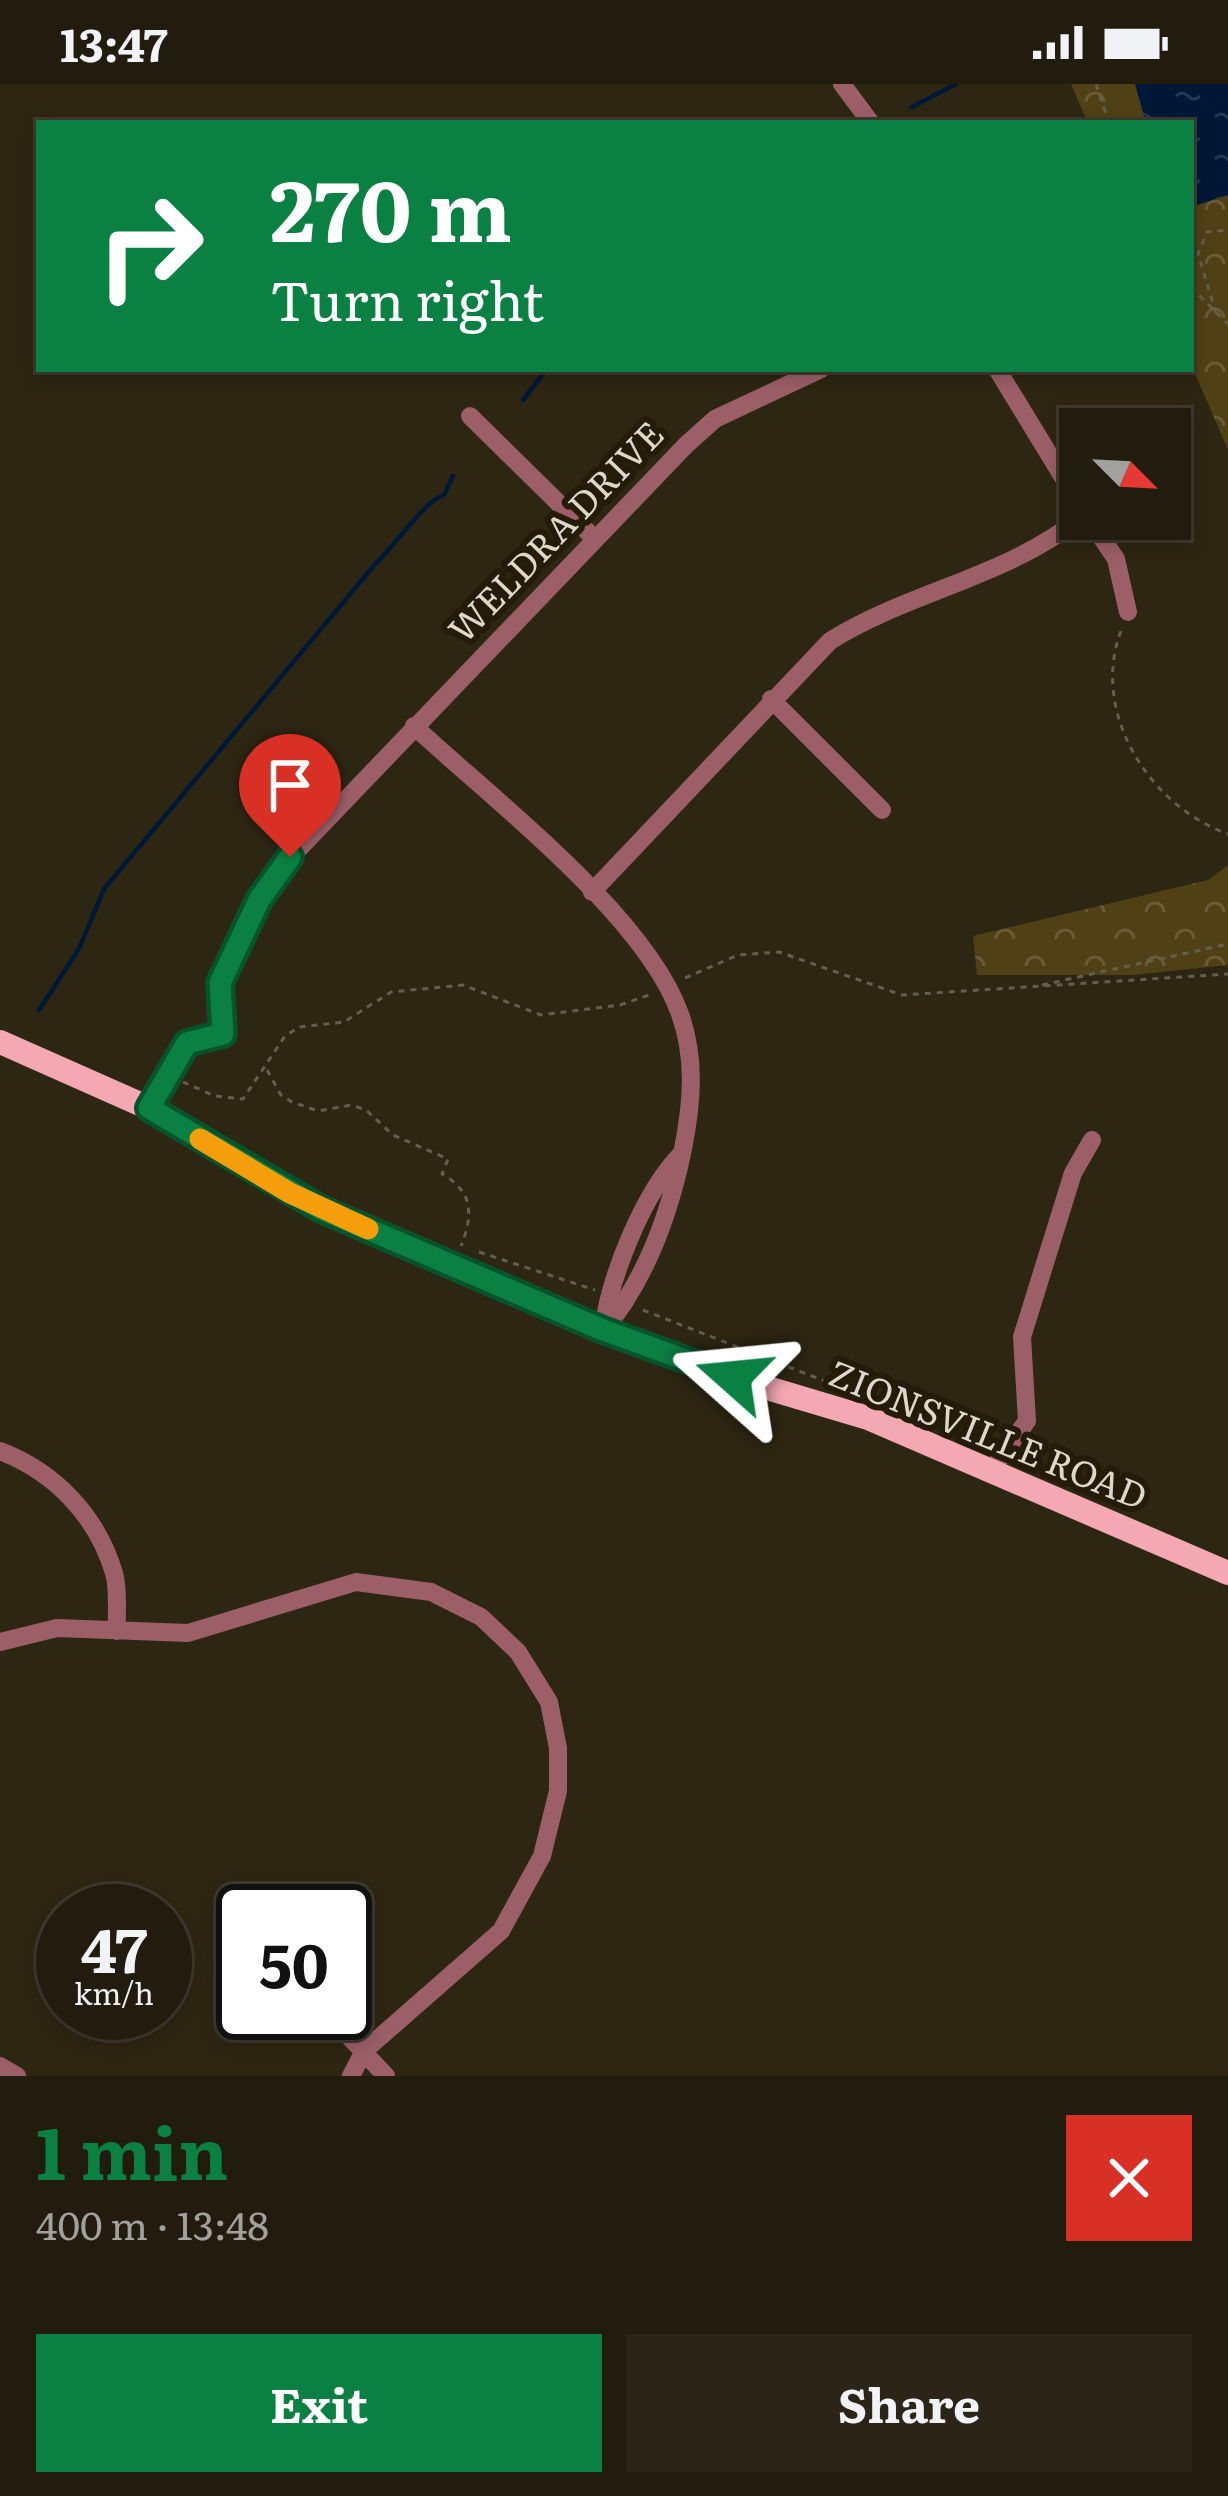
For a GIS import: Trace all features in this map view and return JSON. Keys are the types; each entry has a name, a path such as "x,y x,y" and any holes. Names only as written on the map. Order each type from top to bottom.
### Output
{"main road":[{"name":"ZIONSVILLE ROAD","path":"0,1042 149,1108 321,1209 697,1367 840,1407 1228,1574"}],"street":[{"path":"842,84 869,120"},
{"name":"WELDRA DRIVE","path":"170,1077 187,1043 223,1034 220,983 259,900 290,857 593,537 716,418 815,372"},
{"path":"999,372 1059,471"},
{"path":"470,416 593,537"},
{"path":"592,892 830,641 868,617 999,568 1059,535"},
{"path":"1103,540 1116,559 1128,613"},
{"path":"771,699 882,810"},
{"path":"414,726 592,892 657,968 680,1015 691,1055 692,1094 680,1181 627,1303 603,1330"},
{"path":"149,1108 170,1077"},
{"path":"991,1472 1027,1421 1022,1337 1073,1172 1092,1140"},
{"path":"0,1450 25,1460 80,1504 115,1575 117,1631"},
{"path":"0,1642 57,1628 188,1633 356,1582 431,1592 482,1617 518,1652 549,1702 559,1748 558,1791 525,1893 501,1931 364,2051 352,2076"},
{"path":"353,2040 386,2076"},
{"path":"0,2066 17,2076"}],"path":[{"path":"1096,84 1108,120"},
{"path":"1216,314 1198,254 1207,232 1228,230"},
{"path":"1194,290 1228,324"},
{"path":"1128,613 1112,654 1111,696 1118,718 1149,778 1203,825 1228,834"},
{"path":"1035,986 1228,944"},
{"path":"681,980 737,955 779,952 902,995 1228,974"},
{"path":"170,1077 215,1096 242,1099 285,1036 299,1027 344,1022 391,992 420,986 463,985 541,1015 620,1005 652,993"},
{"path":"266,1068 292,1102 318,1111 351,1105 366,1110 393,1135 448,1159 442,1174 462,1187 471,1211 461,1246 584,1285"}],"green space":[{"path":"1071,84 1228,84 1228,450 1194,371 1194,120 1087,120"},
{"path":"1228,865 1228,965 1132,975 977,975 973,936 1208,880"}],"water":[{"path":"1135,84 1228,84 1228,195 1194,206 1194,120 1145,120"}],"waterway":[{"path":"912,107 956,84"},
{"path":"523,400 545,372"},
{"path":"39,1010 79,949 104,889 376,563 427,506 444,495 453,476"}],"slow traffic":[{"path":"200,1139 290,1193 368,1229"}],"route":[{"path":"290,857 259,900 220,983 223,1034 187,1043 149,1108 321,1209 603,1330 733,1377"}]}
